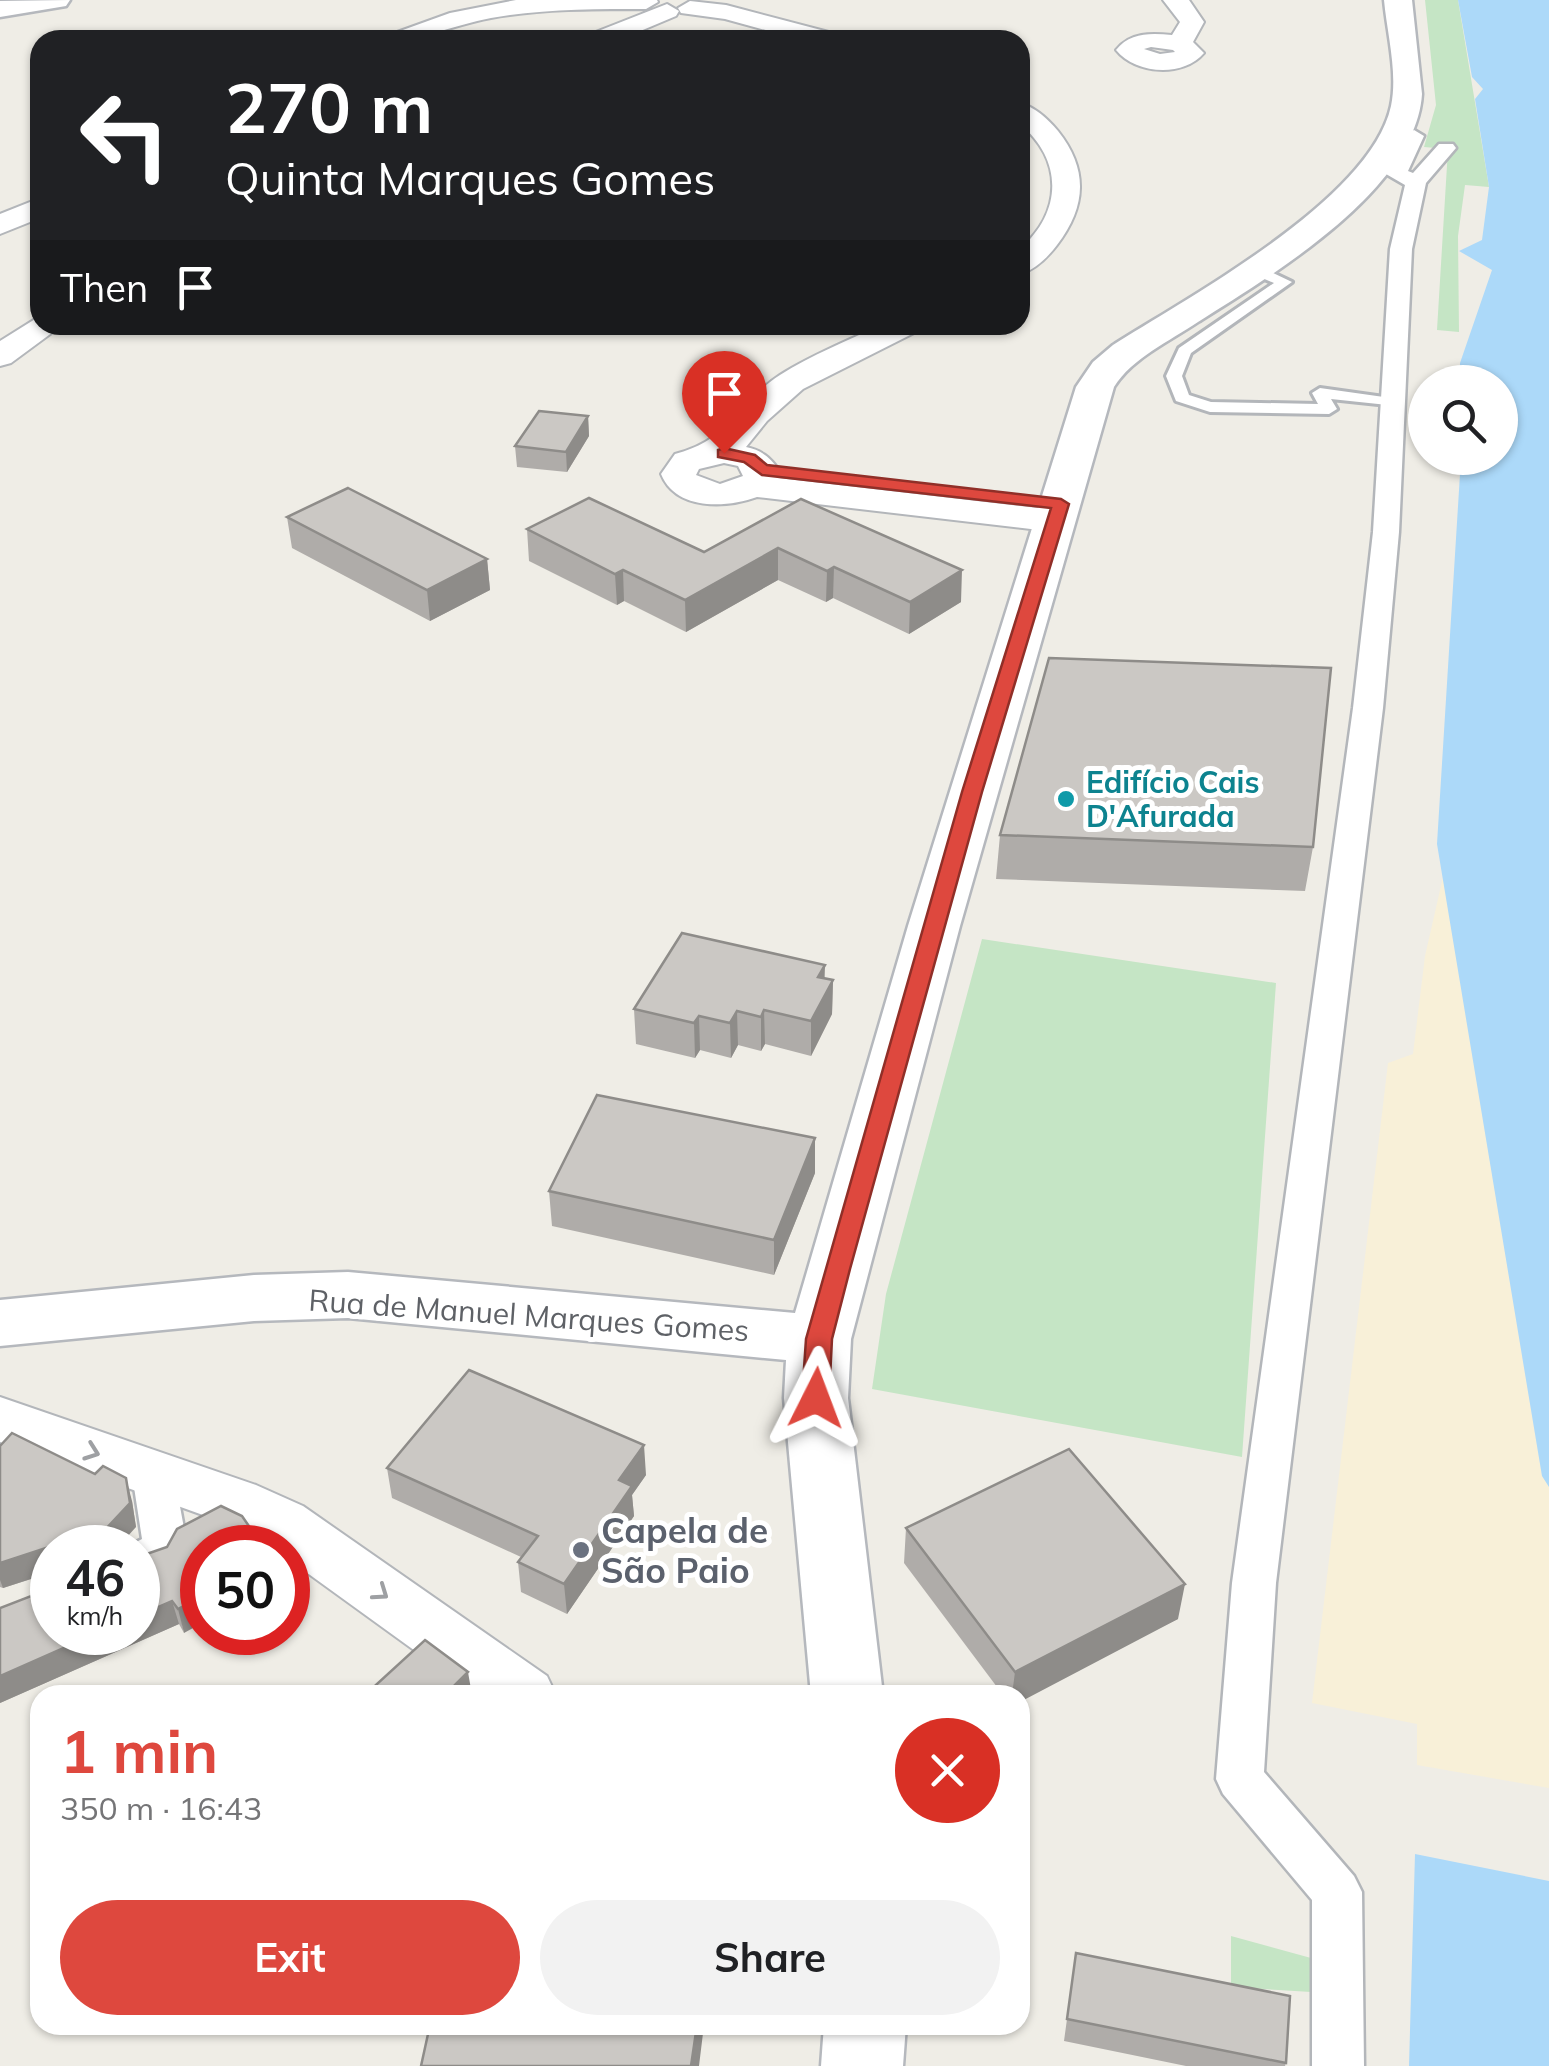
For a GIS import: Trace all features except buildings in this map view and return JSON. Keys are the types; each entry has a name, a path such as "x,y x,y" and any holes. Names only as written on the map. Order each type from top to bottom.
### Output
{"main road":[{"path":"0,8 56,0"},
{"path":"846,1685 816,1398 819,1339 934,926 1095,387 1106,370 1335,210 1376,170 1396,142 1406,104 1398,0"},
{"name":"Rua de Manuel Marques Gomes","path":"0,1323 254,1298 348,1296 819,1339"},
{"path":"862,2066 865,2035"}],"street":[{"path":"1175,0 1192,22 1180,44"},
{"path":"422,30 494,9 599,1 680,5 788,30"},
{"path":"617,30 680,5"},
{"path":"1030,121 1057,147 1069,188 1060,224 1030,254"},
{"path":"1414,136 1396,174 1416,182"},
{"path":"1338,2066 1337,1892 1240,1778 1254,1583 1368,708 1386,532 1401,249 1416,182 1446,148"},
{"path":"0,225 30,211"},
{"path":"0,356 30,334"},
{"path":"885,335 792,382 755,414 743,461 1058,513"},
{"path":"0,1419 282,1523 511,1685"},
{"path":"152,1474 164,1540 160,1547"}],"lane":[{"path":"1251,268 1285,282 1184,351 1174,376 1182,398 1210,407 1329,409 1320,393 1391,403"}],"green space":[{"path":"1425,0 1458,0 1489,187 1465,185 1458,236 1459,332 1437,330 1448,149 1424,147 1436,105"},
{"path":"982,939 1276,983 1242,1457 872,1389 886,1294"},
{"path":"1231,1936 1311,1958 1311,1992 1231,1987"}],"sand":[{"path":"1443,877 1542,1476 1549,1487 1549,1788 1417,1765 1417,1724 1312,1703 1388,1063 1413,1054 1425,956"}],"water":[{"path":"1458,0 1549,0 1549,1487 1542,1476 1437,844 1460,475 1518,475 1518,365 1460,365 1492,270 1459,251 1482,240 1489,187 1475,99 1483,89 1472,77"},
{"path":"1415,1854 1549,1881 1549,2066 1409,2066"}],"place":[{"name":"Edifício Cais D'Afurada","path":"1066,799"},
{"name":"Capela de São Paio","path":"581,1550"}],"route":[{"path":"724,453 749,458 762,470 1061,504 972,792 838,1269 819,1339 816,1398"}]}
